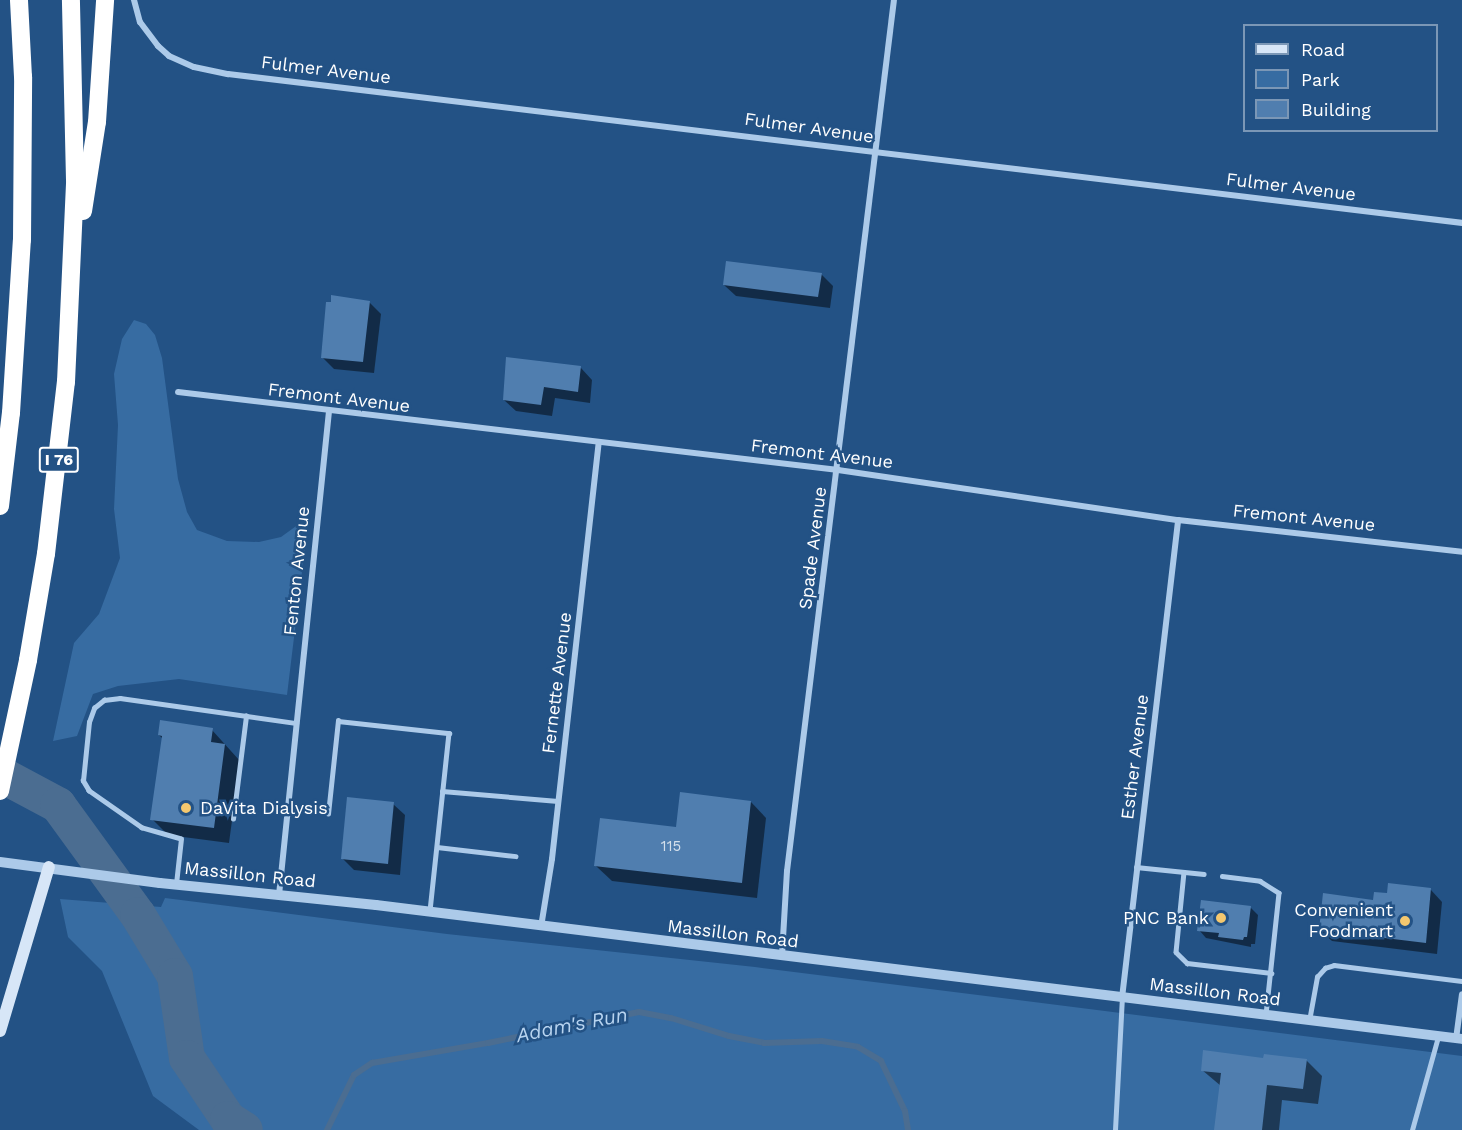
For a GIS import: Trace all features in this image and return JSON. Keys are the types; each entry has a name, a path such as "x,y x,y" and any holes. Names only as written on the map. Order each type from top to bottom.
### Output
{"highway":[{"path":"0,506 12,404 22,240 23,77 19,0"},
{"name":"I 76","path":"0,791 28,660 60,456 70,346 74,257 75,86 71,0"},
{"path":"74,257 97,122 105,0"}],"main road":[{"path":"0,1031 48,867"}],"street":[{"name":"Fulmer Avenue","path":"134,0 140,22 158,46 180,62 228,74 1462,223"},
{"name":"Spade Avenue","path":"782,956 788,860 838,470 894,0"},
{"name":"Fremont Avenue","path":"178,392 329,412 838,470 1178,520 1462,552"},
{"name":"Fenton Avenue","path":"279,895 329,412"},
{"name":"Fernette Avenue","path":"541,927 558,801 599,442"},
{"name":"Esther Avenue","path":"1122,998 1178,520"},
{"name":"Massillon Road","path":"0,862 160,883 430,912 1459,1039"},
{"path":"1459,1039 1462,994"}],"lane":[{"path":"176,884 180,839 142,828 89,791 83,781 88,722 94,708 104,700 120,698 296,723"},
{"path":"233,819 246,716"},
{"path":"328,814 338,721 449,733 430,912"},
{"path":"442,790 558,801"},
{"path":"437,847 515,856"},
{"path":"1136,867 1203,874"},
{"path":"1184,872 1176,952 1187,963 1271,974"},
{"path":"1222,876 1260,881 1279,893 1266,1015"},
{"path":"1310,1021 1317,977 1325,968 1334,965 1462,981"},
{"path":"1115,1130 1122,998"},
{"path":"1412,1130 1438,1037"}],"green space":[{"path":"134,320 146,324 155,335 162,358 178,479 187,512 197,530 227,541 259,542 281,537 299,524 306,539 287,695 179,679 118,686 93,694 77,736 53,741 74,643 99,614 120,558 114,509 118,425 114,374 122,339"},
{"path":"165,898 447,934 755,967 1462,1056 1462,1130 199,1130 153,1096 102,971 68,937 60,899 161,907"}],"building":[{"path":"726,261 822,273 818,297 723,285"},
{"path":"331,295 370,301 363,362 321,358 326,302 331,302"},
{"path":"506,357 581,366 578,392 544,387 541,405 503,400"},
{"path":"160,720 213,728 211,742 225,744 214,828 150,820 162,736 158,735"},
{"path":"680,792 751,801 742,883 594,866 600,818 676,827"},
{"path":"347,797 394,802 388,864 341,859"},
{"path":"1388,883 1431,888 1426,943 1319,930 1323,893 1373,900 1374,892 1387,893"},
{"path":"1201,900 1251,906 1247,937 1243,940 1218,937 1219,933 1197,931"},
{"path":"1203,1050 1263,1058 1264,1054 1307,1059 1303,1089 1267,1085 1262,1130 1214,1130 1221,1073 1201,1071"}],"waterway":[{"path":"0,774 58,805 138,915 175,976 187,1058 228,1119 245,1130"},
{"name":"Adam's Run","path":"327,1130 354,1075 372,1063 488,1043 639,1012 671,1018 729,1036 764,1043 822,1041 858,1047 881,1061 905,1111 908,1130"}],"place":[{"name":"DaVita Dialysis","path":"186,808"},
{"name":"PNC Bank","path":"1221,918"},
{"name":"Convenient Foodmart","path":"1405,921"}]}
